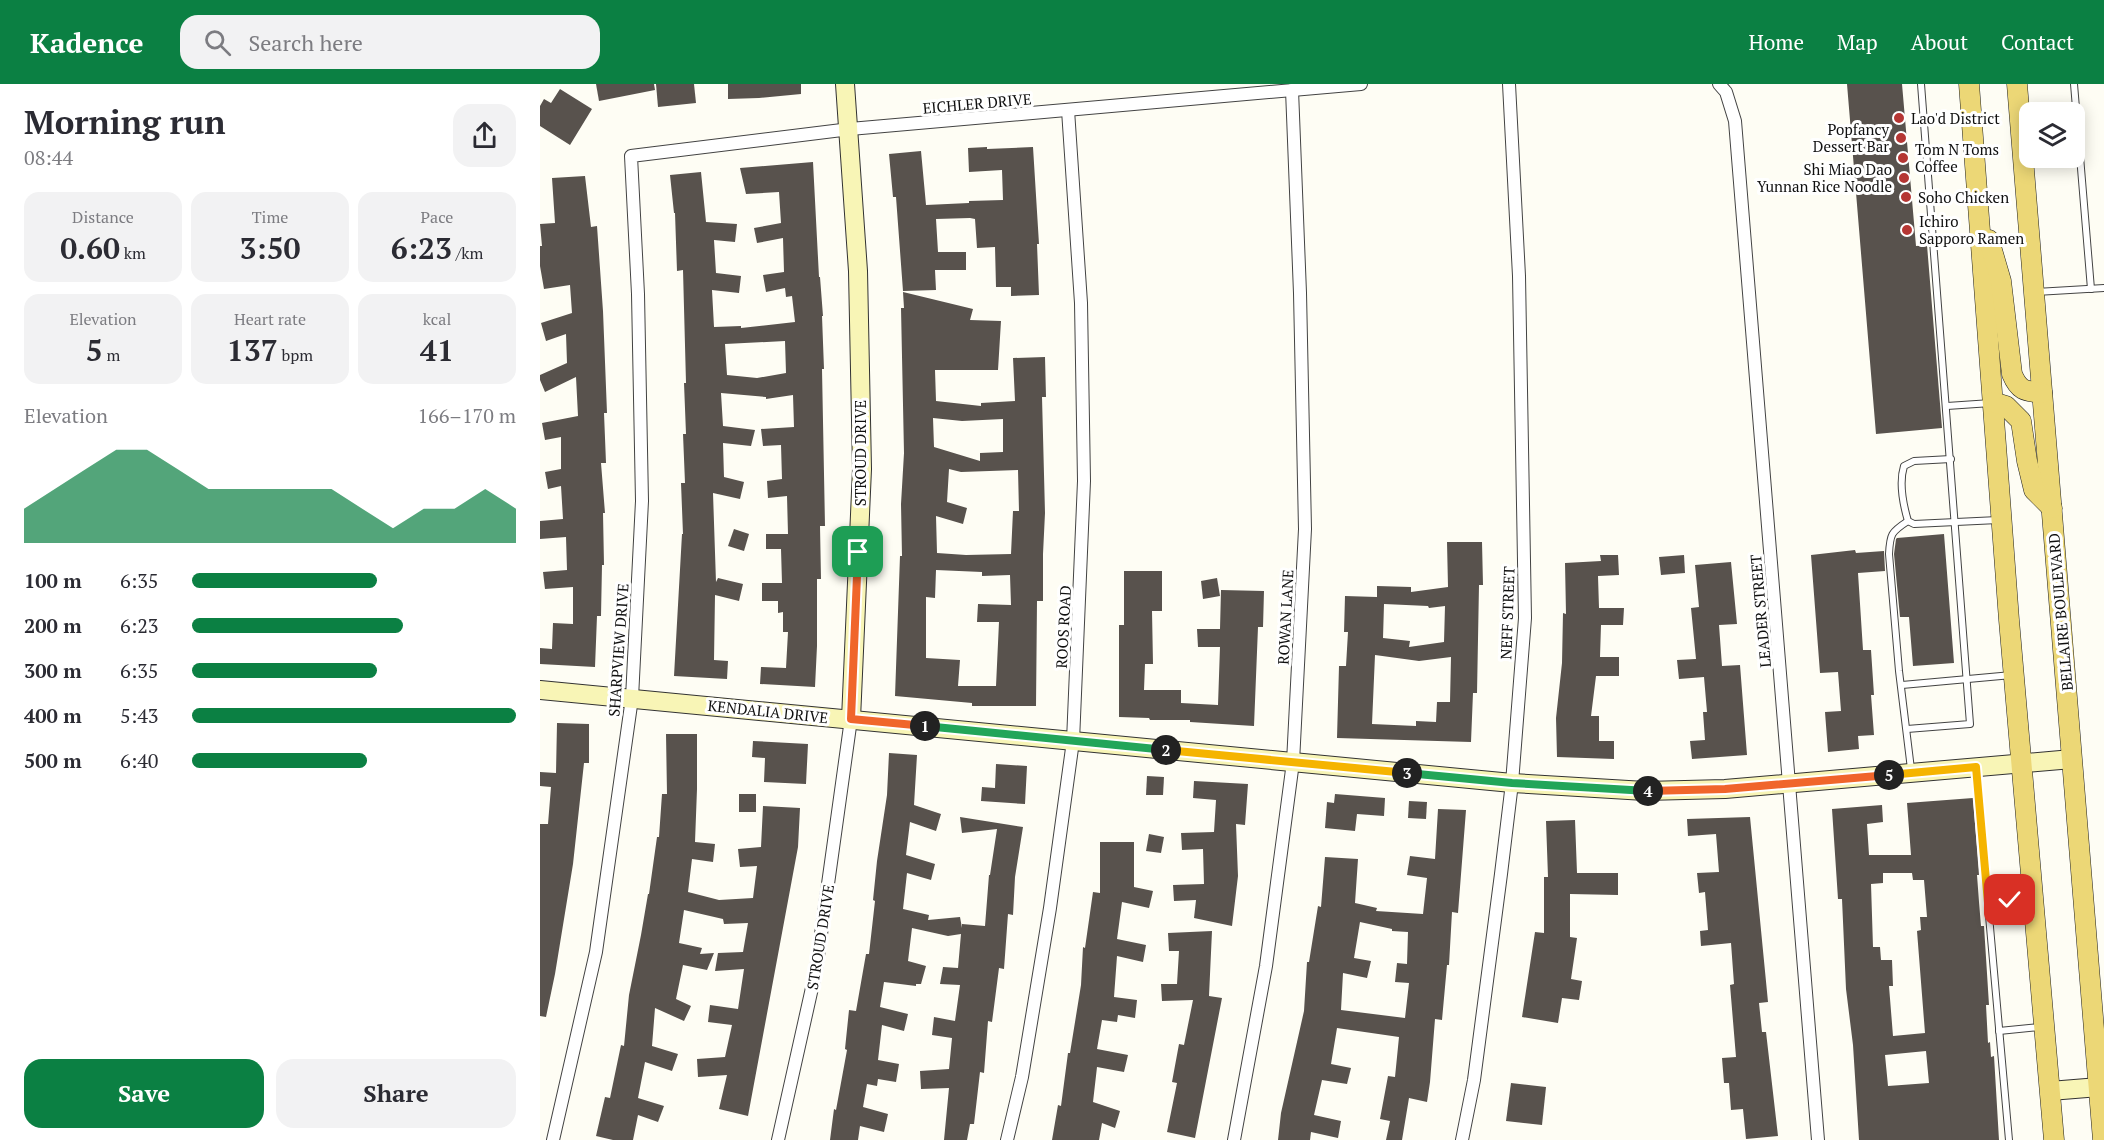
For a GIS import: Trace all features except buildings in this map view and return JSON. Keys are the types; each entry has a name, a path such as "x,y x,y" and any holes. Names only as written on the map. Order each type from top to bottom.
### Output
{"main road":[{"path":"1969,84 2001,520 2054,1140"},
{"name":"BELLAIRE BOULEVARD","path":"2017,84 2072,759 2102,1086 2103,1140"},
{"path":"1978,206 2001,281 2012,374 2017,386 2027,391 2042,393"},
{"path":"1993,402 2006,406 2021,421 2034,490 2052,508"}],"street":[{"name":"STROUD DRIVE","path":"778,1140 816,970 851,719 862,469 858,271 850,129 845,84"},
{"name":"EICHLER DRIVE","path":"631,156 850,129 1361,84"},
{"name":"NEFF STREET","path":"1462,1140 1474,1080 1512,783 1525,618 1520,276 1509,84"},
{"name":"LEADER STREET","path":"1719,84 1726,92 1735,121 1818,1140"},
{"name":"ROWAN LANE","path":"1234,1140 1266,966 1293,762 1305,529 1300,293 1292,90"},
{"name":"ROOS ROAD","path":"1007,1140 1022,1077 1050,908 1072,741 1084,481 1081,303 1068,110"},
{"name":"SHARPVIEW DRIVE","path":"553,1140 596,952 632,698 642,501 638,294 631,156"},
{"name":"KENDALIA DRIVE","path":"540,690 1512,783 1645,791 1725,789 2072,759"},
{"path":"2050,1091 2102,1086"}],"lane":[{"path":"1907,729 1970,724 1922,84"},
{"path":"2074,84 2091,289"},
{"path":"2034,292 2104,288"},
{"path":"1947,406 1993,402"},
{"path":"1951,459 1914,461 1904,466 1902,474 1904,508 1908,521 1914,524 2001,520"},
{"path":"1908,521 1895,530 1889,539 1899,671 1911,773"},
{"path":"1902,685 2014,675"},
{"path":"1976,767 2009,1140"},
{"path":"1988,903 2033,898"},
{"path":"1999,1031 2044,1027"}],"place":[{"name":"Lao'd District","path":"1899,118"},
{"name":"Popfancy Dessert Bar","path":"1901,138"},
{"name":"Tom N Toms Coffee","path":"1903,158"},
{"name":"Shi Miao Dao Yunnan Rice Noodle","path":"1904,178"},
{"name":"Soho Chicken","path":"1906,197"},
{"name":"Ichiro Sapporo Ramen","path":"1907,230"}],"route":[{"path":"858,552 851,719 1512,783 1645,791 1725,789 1976,767 1988,903 2010,900"}]}
